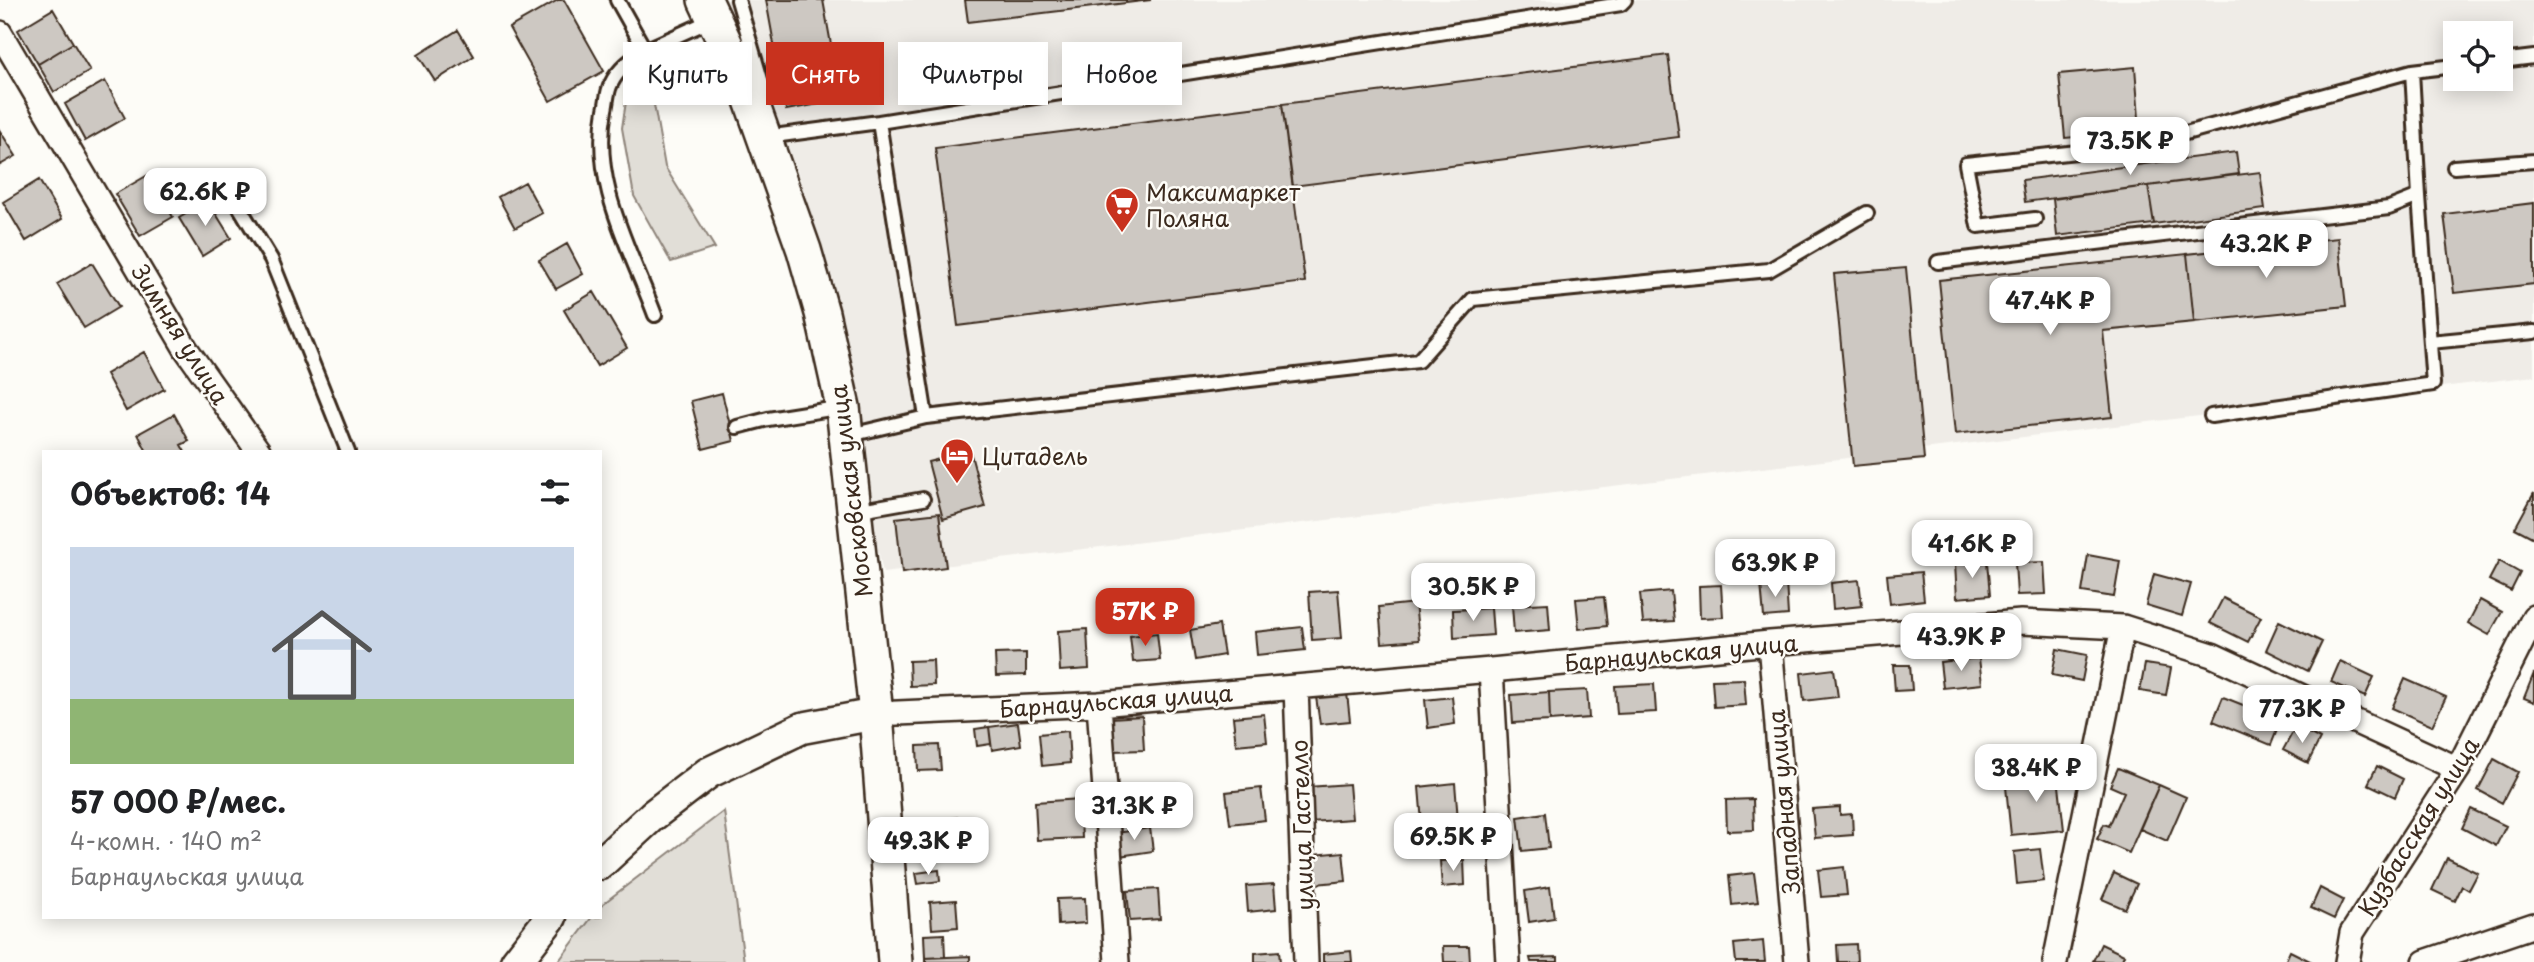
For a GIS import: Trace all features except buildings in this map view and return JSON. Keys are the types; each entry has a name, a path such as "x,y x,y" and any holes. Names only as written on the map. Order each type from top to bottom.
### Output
{"main road":[{"name":"Московская улица","path":"719,6 811,275 844,421 876,714 895,962"}],"street":[{"name":"Зимняя улица","path":"0,33 186,349 257,450"},
{"name":"Кузбасская улица","path":"2347,962 2352,933 2458,769 2534,617"},
{"name":"Барнаульская улица","path":"876,714 1098,704 1491,670 1770,642 2021,622 2123,628 2212,655 2458,769"},
{"path":"2056,962 2123,628"},
{"name":"Западная улица","path":"1770,642 1797,962"},
{"path":"1491,670 1508,962"},
{"name":"улица Гастелло","path":"1296,687 1306,962"},
{"path":"1098,704 1117,962"},
{"path":"602,862 652,816 708,773 802,728 876,714"},
{"path":"516,962 549,919"},
{"path":"2424,962 2534,925"}],"lane":[{"path":"617,0 641,42"},
{"path":"765,137 879,122 1621,4 1625,0"},
{"path":"658,42 719,6 766,101"},
{"path":"2513,60 2534,57"},
{"path":"623,67 610,84 601,134 603,170 628,253 654,315"},
{"path":"2035,219 1978,226 1966,164 2142,145 2412,71 2443,67"},
{"path":"2211,416 2433,384 2412,71"},
{"path":"879,122 926,417"},
{"path":"2454,167 2534,161"},
{"path":"232,195 271,259 347,450"},
{"path":"1938,262 2389,208 2419,196"},
{"path":"737,427 768,419 844,421 926,417 1418,360 1473,299 1769,270 1867,213"},
{"path":"2430,342 2534,332"},
{"path":"855,511 923,499"}],"shaded area":[{"path":"726,0 2534,0 2534,376 883,573 800,179 772,105 884,105 884,42 766,42 766,90 752,53 752,42 748,42"},
{"path":"625,105 654,105 665,167 715,248 671,262 634,196 622,128"},
{"path":"724,811 744,962 558,962 590,919 602,919 602,904"}],"place":[{"name":"Максимаркет Поляна","path":"1122,234"},
{"name":"Цитадель","path":"957,485"}]}
